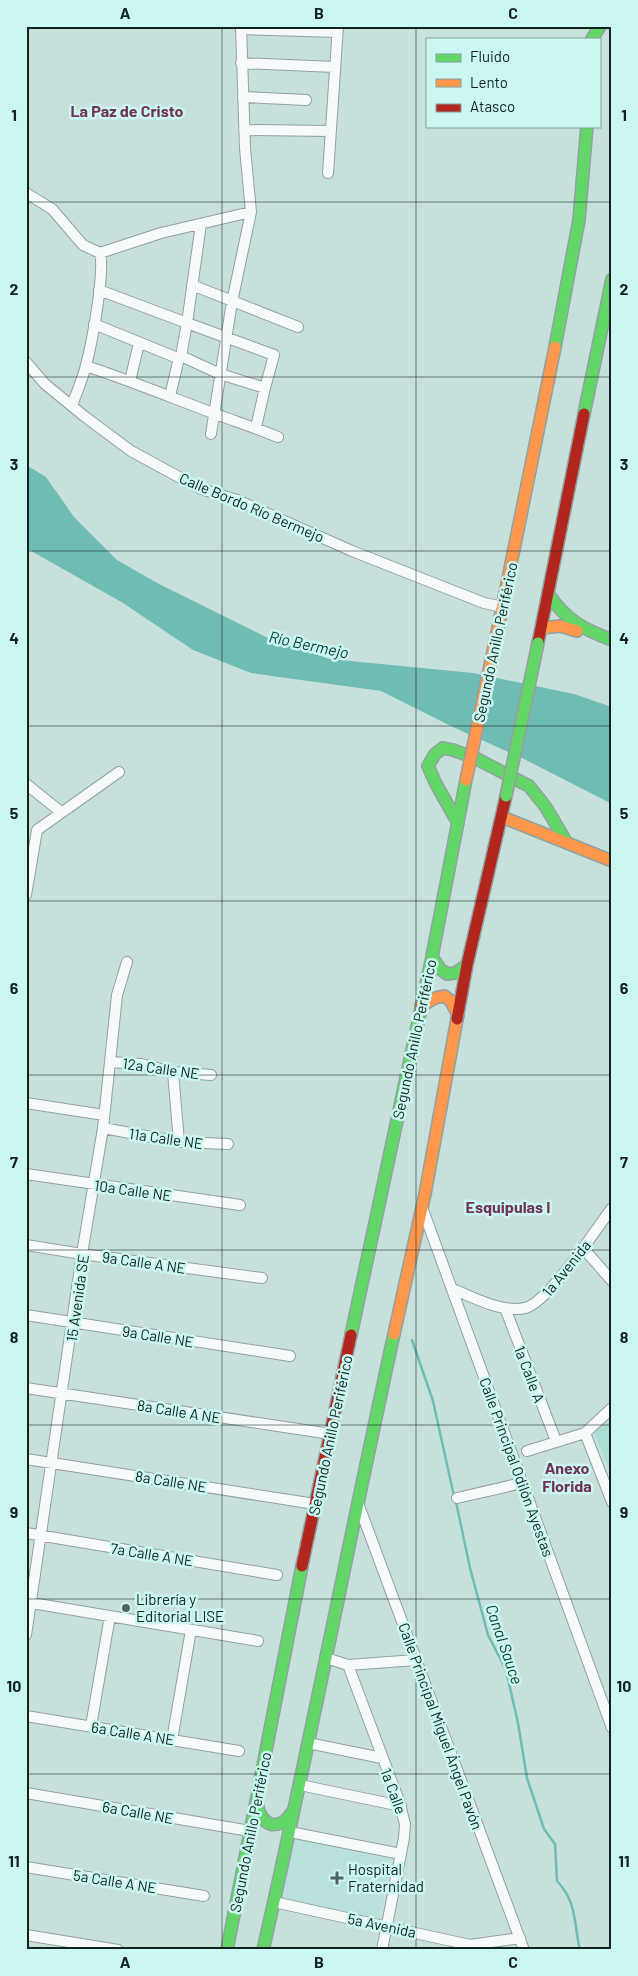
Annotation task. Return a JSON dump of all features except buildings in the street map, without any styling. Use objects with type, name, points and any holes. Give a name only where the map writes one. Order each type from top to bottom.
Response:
[{"type":"main road","points":[[593,38],[600,26]]},
{"type":"main road","name":"Segundo Anillo Periférico","points":[[227,1950],[315,1504],[432,958],[466,780],[569,278],[579,220],[587,128]]},
{"type":"main road","points":[[267,1949],[274,1902],[422,1206],[467,965],[502,817],[549,595],[612,279]]},
{"type":"main road","points":[[549,595],[564,616],[572,623],[612,640]]},
{"type":"main road","points":[[542,628],[559,625],[612,646]]},
{"type":"main road","points":[[458,823],[429,774],[428,766],[431,758],[446,748],[466,754],[519,778],[539,798],[567,843]]},
{"type":"main road","points":[[502,817],[612,861]]},
{"type":"main road","points":[[432,958],[439,971],[444,975],[451,976],[467,965]]},
{"type":"main road","points":[[421,1006],[440,995],[447,996],[458,1015]]},
{"type":"main road","points":[[257,1795],[258,1811],[262,1820],[273,1825],[281,1824],[287,1820],[296,1805]]},
{"type":"street","points":[[210,434],[232,302],[250,212],[244,130],[241,28],[338,29],[328,173]]},
{"type":"street","points":[[241,63],[335,67]]},
{"type":"street","points":[[243,97],[306,100]]},
{"type":"street","points":[[244,130],[331,131]]},
{"type":"street","points":[[26,193],[52,209],[83,245],[100,253],[161,233],[250,212]]},
{"type":"street","points":[[170,396],[187,322],[201,224]]},
{"type":"street","points":[[72,406],[86,366],[94,324],[102,260],[100,253]]},
{"type":"street","points":[[192,285],[298,327]]},
{"type":"street","points":[[99,290],[274,355],[256,427]]},
{"type":"street","points":[[94,324],[220,374],[265,388]]},
{"type":"street","points":[[130,381],[139,343]]},
{"type":"street","name":"Calle Bordo Río Bermejo","points":[[26,362],[45,384],[132,451],[201,489],[237,500],[352,551],[484,603],[503,607]]},
{"type":"street","points":[[86,366],[214,414],[256,427],[278,438]]},
{"type":"street","points":[[26,894],[32,829],[61,812],[119,772]]},
{"type":"street","points":[[26,784],[61,812]]},
{"type":"street","name":"15 Avenida SE","points":[[26,1635],[29,1602],[42,1536],[74,1322],[82,1254],[103,1128],[117,995],[127,962]]},
{"type":"street","name":"12a Calle NE","points":[[110,1062],[141,1064],[172,1072],[211,1075]]},
{"type":"street","points":[[172,1072],[179,1142]]},
{"type":"street","points":[[26,1103],[104,1115]]},
{"type":"street","name":"11a Calle NE","points":[[103,1128],[179,1142],[228,1144]]},
{"type":"street","name":"10a Calle NE","points":[[26,1174],[240,1205]]},
{"type":"street","name":"Calle Principal Odilón Ayestas","points":[[422,1206],[612,1728]]},
{"type":"street","name":"1a Avenida","points":[[452,1289],[504,1308],[524,1308],[540,1300],[612,1208]]},
{"type":"street","name":"9a Calle A NE","points":[[26,1245],[262,1278]]},
{"type":"street","points":[[582,1248],[612,1280]]},
{"type":"street","name":"1a Calle A","points":[[504,1308],[556,1441]]},
{"type":"street","name":"9a Calle NE","points":[[26,1315],[290,1356]]},
{"type":"street","name":"8a Calle A NE","points":[[26,1388],[331,1434]]},
{"type":"street","points":[[527,1451],[585,1433],[612,1408]]},
{"type":"street","points":[[585,1433],[612,1502]]},
{"type":"street","name":"8a Calle NE","points":[[26,1459],[315,1504]]},
{"type":"street","points":[[456,1498],[522,1483]]},
{"type":"street","name":"Calle Principal Miguel Ángel Pavón","points":[[358,1502],[524,1950]]},
{"type":"street","name":"7a Calle A NE","points":[[26,1534],[278,1574]]},
{"type":"street","points":[[29,1602],[258,1640]]},
{"type":"street","points":[[92,1726],[110,1616]]},
{"type":"street","points":[[172,1740],[191,1630]]},
{"type":"street","points":[[326,1658],[348,1665],[416,1660]]},
{"type":"street","name":"1a Calle","points":[[348,1665],[401,1806],[405,1824],[382,1950]]},
{"type":"street","name":"6a Calle A NE","points":[[26,1716],[239,1750]]},
{"type":"street","points":[[308,1743],[382,1758]]},
{"type":"street","points":[[300,1784],[401,1806]]},
{"type":"street","name":"6a Calle NE","points":[[26,1793],[250,1831]]},
{"type":"street","points":[[290,1832],[401,1854]]},
{"type":"street","name":"5a Calle A NE","points":[[26,1867],[204,1896]]},
{"type":"street","name":"5a Avenida","points":[[274,1902],[470,1945],[491,1944],[520,1938]]},
{"type":"street","points":[[26,1935],[118,1950]]},
{"type":"shaded area","points":[[26,465],[46,477],[74,517],[117,560],[159,584],[272,640],[330,659],[473,673],[574,694],[612,707],[612,804],[522,758],[455,728],[381,691],[251,673],[193,650],[123,603],[26,548]]},
{"type":"shaded area","points":[[612,1418],[612,1475],[594,1433]]},
{"type":"shaded area","name":"Hospital Fraternidad","points":[[295,1835],[392,1855],[379,1921],[280,1900]]},
{"type":"waterway","name":"Canal Sauce","points":[[412,1340],[433,1401],[454,1496]]},
{"type":"waterway","name":"Canal Sauce","points":[[456,1502],[470,1568],[488,1635],[506,1670],[518,1723],[527,1778],[544,1829],[555,1844],[557,1881],[568,1896],[571,1904],[581,1950]]},
{"type":"traffic: fast","points":[[593,38],[600,26]]},
{"type":"traffic: fast","points":[[555,347],[579,220],[587,128]]},
{"type":"traffic: fast","points":[[584,414],[612,279]]},
{"type":"traffic: fast","points":[[549,595],[569,618],[592,632],[612,640]]},
{"type":"traffic: fast","points":[[506,796],[538,643]]},
{"type":"traffic: fast","points":[[458,823],[428,766],[435,754],[443,748],[475,758],[529,786],[545,806],[567,843]]},
{"type":"traffic: fast","points":[[351,1335],[432,957],[466,780]]},
{"type":"traffic: fast","points":[[432,957],[440,969],[447,974],[455,973],[467,965]]},
{"type":"traffic: fast","points":[[263,1950],[394,1334]]},
{"type":"traffic: fast","points":[[227,1950],[302,1566]]},
{"type":"traffic: fast","points":[[257,1801],[261,1816],[268,1823],[272,1824],[284,1821],[294,1810]]},
{"type":"traffic: slow","points":[[498,628],[555,347]]},
{"type":"traffic: slow","points":[[542,628],[560,626],[577,631]]},
{"type":"traffic: slow","points":[[466,780],[498,628]]},
{"type":"traffic: slow","points":[[502,817],[612,861]]},
{"type":"traffic: slow","points":[[421,1006],[435,998],[444,996],[451,1001],[458,1015]]},
{"type":"traffic: slow","points":[[394,1334],[425,1194],[457,1019]]},
{"type":"traffic: jam","points":[[538,643],[584,414]]},
{"type":"traffic: jam","points":[[457,1019],[467,965],[506,796]]},
{"type":"traffic: jam","points":[[302,1566],[351,1335]]},
{"type":"place","name":"Librería y Editorial LISE","points":[[126,1608]]},
{"type":"place","name":"Hospital Fraternidad","points":[[337,1878]]},
{"type":"district","name":"La Paz de Cristo","points":[[127,110]]},
{"type":"district","name":"Esquipulas I","points":[[508,1206]]},
{"type":"district","name":"Anexo Florida","points":[[567,1476]]},
{"type":"water label","name":"Río Bermejo","points":[[309,644]]}]
